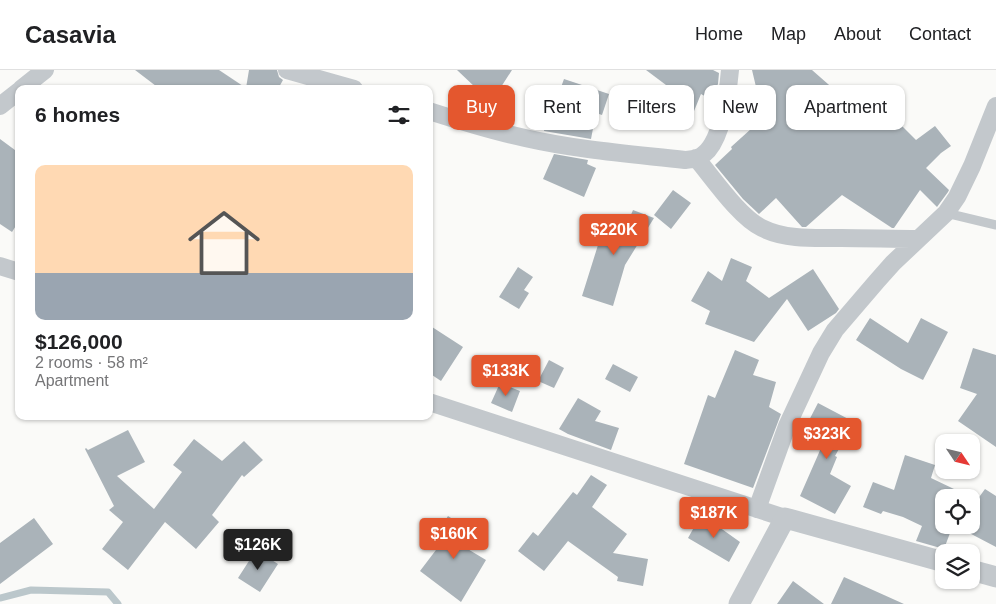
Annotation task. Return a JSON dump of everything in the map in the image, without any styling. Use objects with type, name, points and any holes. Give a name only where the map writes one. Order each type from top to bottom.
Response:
[{"type":"street","points":[[26,85],[44,70]]},
{"type":"street","points":[[287,70],[340,85]]},
{"type":"street","points":[[433,112],[525,138],[605,152],[686,160],[704,154],[711,146],[720,127],[728,95],[730,70]]},
{"type":"street","points":[[0,106],[15,94]]},
{"type":"street","points":[[757,509],[787,426],[803,390],[835,330],[894,263],[946,213],[957,197],[972,166],[996,106]]},
{"type":"street","points":[[696,158],[731,201],[747,218],[761,228],[802,238],[918,239]]},
{"type":"street","points":[[0,266],[15,271]]},
{"type":"street","points":[[433,403],[785,518],[935,560]]},
{"type":"street","points":[[739,604],[785,518]]},
{"type":"street","points":[[980,573],[996,577]]},
{"type":"lane","points":[[946,213],[996,225]]},
{"type":"building","points":[[135,70],[219,70],[242,85],[155,85]]},
{"type":"building","points":[[249,70],[277,70],[279,77],[283,80],[280,85],[246,85]]},
{"type":"building","points":[[457,70],[512,70],[502,85],[473,85]]},
{"type":"building","points":[[646,70],[713,70],[719,73],[717,85],[704,85],[704,96],[701,94],[694,111],[694,85],[666,85]]},
{"type":"building","points":[[752,70],[812,70],[829,85],[786,85],[786,130],[905,129],[916,140],[935,126],[951,146],[926,168],[949,190],[948,192],[937,207],[920,190],[894,228],[842,195],[806,227],[802,227],[776,198],[759,214],[743,199],[715,165],[750,130],[776,130],[776,85],[756,85]]},
{"type":"building","points":[[564,79],[582,85],[562,85]]},
{"type":"building","points":[[599,91],[609,94],[602,115],[599,114]]},
{"type":"building","points":[[544,130],[593,130],[591,139]]},
{"type":"building","points":[[0,139],[15,150],[15,227],[12,232],[0,224]]},
{"type":"building","points":[[554,154],[588,160],[587,164],[596,168],[584,197],[543,179]]},
{"type":"building","points":[[673,190],[691,203],[671,229],[654,215]]},
{"type":"building","points":[[633,210],[654,218],[625,265],[613,306],[582,296],[598,245],[594,243],[612,214],[627,224]]},
{"type":"building","points":[[731,258],[752,267],[746,281],[769,298],[813,269],[839,309],[836,313],[808,331],[787,299],[754,342],[705,324],[710,311],[691,301],[708,271],[722,281]]},
{"type":"building","points":[[518,267],[533,277],[524,290],[529,293],[519,309],[499,297]]},
{"type":"building","points":[[870,318],[908,343],[921,318],[948,332],[923,380],[901,369],[856,340]]},
{"type":"building","points":[[433,328],[463,347],[441,381],[433,376]]},
{"type":"building","points":[[973,348],[996,355],[996,447],[980,436],[980,434],[977,434],[958,421],[977,394],[960,388]]},
{"type":"building","points":[[735,350],[759,360],[753,375],[776,382],[769,407],[781,414],[753,488],[684,464],[708,395],[715,398]]},
{"type":"building","points":[[549,360],[564,368],[554,388],[538,381]]},
{"type":"building","points":[[613,364],[638,377],[630,392],[605,379]]},
{"type":"building","points":[[500,383],[520,391],[512,412],[491,403]]},
{"type":"building","points":[[578,398],[601,411],[595,421],[619,428],[611,450],[559,429]]},
{"type":"building","points":[[818,403],[854,422],[835,456],[837,457],[830,474],[851,486],[835,514],[800,496],[825,439],[805,428]]},
{"type":"building","points":[[128,430],[145,462],[117,476],[154,509],[182,472],[173,465],[194,439],[222,461],[244,441],[263,460],[244,477],[242,475],[212,515],[219,522],[196,549],[165,522],[128,570],[102,549],[123,522],[109,510],[114,506],[85,449],[88,450]]},
{"type":"building","points":[[905,455],[935,465],[931,478],[954,489],[935,489],[935,534],[950,534],[946,544],[935,544],[935,546],[916,541],[922,526],[903,517],[883,511],[881,514],[863,507],[873,482],[894,490]]},
{"type":"building","points":[[591,475],[607,485],[592,507],[627,534],[613,553],[648,559],[643,586],[617,581],[618,577],[568,541],[544,571],[518,551],[533,532],[538,536],[573,492],[577,495]]},
{"type":"building","points":[[985,489],[996,496],[996,547],[971,534],[980,534],[980,496]]},
{"type":"building","points":[[701,515],[740,542],[729,562],[688,538]]},
{"type":"building","points":[[448,516],[475,534],[466,548],[486,560],[461,602],[420,571],[439,546],[432,541]]},
{"type":"building","points":[[34,518],[53,544],[0,584],[0,543]]},
{"type":"building","points":[[256,550],[278,564],[260,592],[238,578]]},
{"type":"building","points":[[844,577],[904,604],[831,604]]},
{"type":"building","points":[[793,581],[824,604],[777,604]]},
{"type":"waterway","points":[[0,598],[31,590],[108,592],[118,604]]}]
